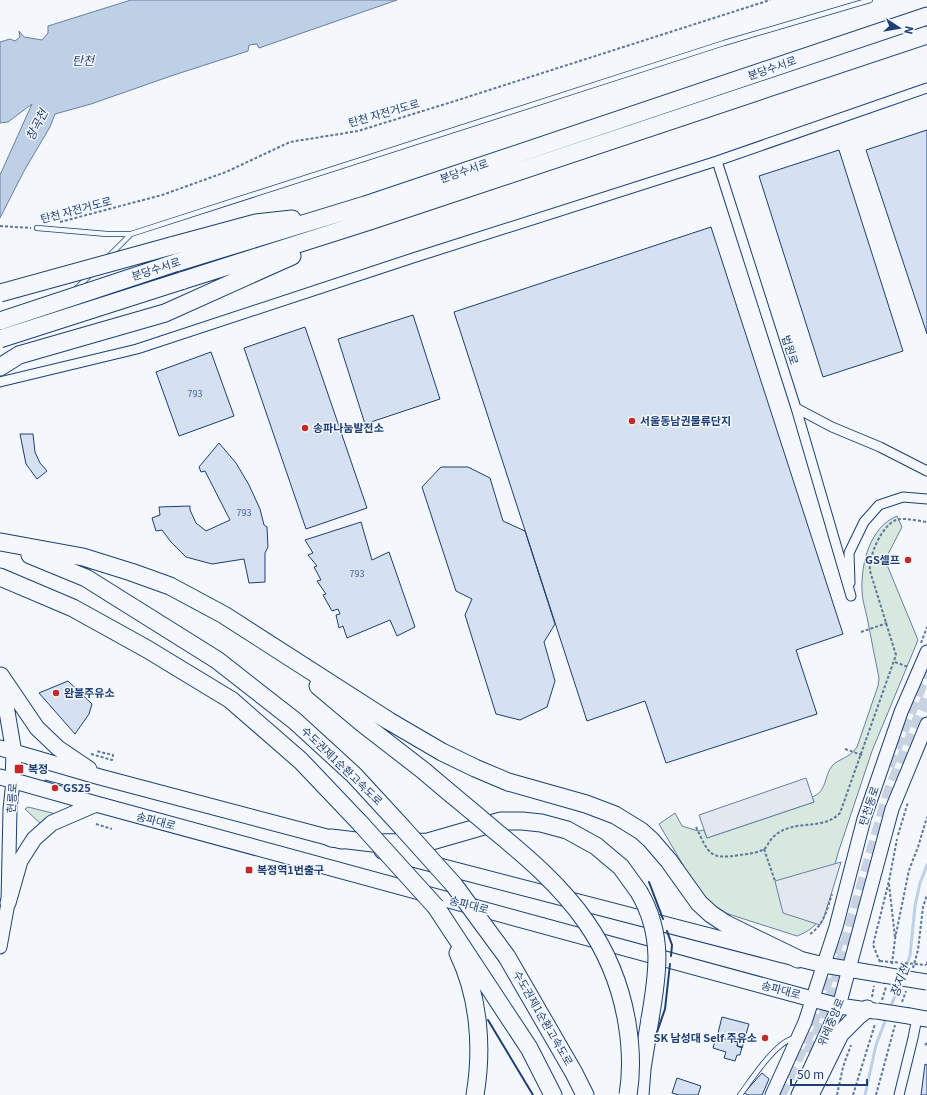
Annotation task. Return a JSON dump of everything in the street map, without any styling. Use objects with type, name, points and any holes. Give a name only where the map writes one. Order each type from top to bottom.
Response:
[{"type":"highway","name":"분당수서로","points":[[0,339],[181,282],[367,213],[927,16]]},
{"type":"highway","name":"분당수서로","points":[[0,321],[175,263],[367,213],[927,35]]},
{"type":"highway","points":[[0,293],[256,223],[367,213]]},
{"type":"highway","points":[[0,367],[19,355],[165,312],[367,213]]},
{"type":"highway","points":[[0,542],[83,557],[150,579],[198,601],[264,641],[389,721],[442,752],[508,782],[609,812],[628,822],[656,844],[700,903],[711,914],[726,924],[798,959]]},
{"type":"highway","name":"수도권제1순환고속도로","points":[[0,542],[86,578],[217,660],[295,721],[354,775],[454,885],[507,957],[574,1072],[585,1095]]},
{"type":"highway","points":[[0,577],[73,608],[147,649],[232,700],[301,761],[360,823],[436,908],[529,1048],[553,1095]]},
{"type":"highway","points":[[264,641],[535,865],[559,890],[588,925],[612,969],[622,1001],[630,1049],[631,1070],[628,1095]]},
{"type":"highway","points":[[331,838],[373,843],[428,842],[501,820],[541,823],[567,830],[596,846],[620,867],[640,892],[652,923],[657,950],[657,973],[642,1068],[640,1095]]},
{"type":"highway","points":[[436,908],[460,956],[474,1002],[479,1060],[475,1095]]},
{"type":"highway","points":[[810,1095],[840,1034],[858,1016],[874,1012]]},
{"type":"main road","name":"탄천동로","points":[[824,965],[836,927],[864,819],[901,712],[927,652]]},
{"type":"main road","points":[[0,674],[37,728],[58,748],[100,777]]},
{"type":"main road","name":"헌릉로","points":[[0,674],[14,753],[6,779],[10,809],[8,903],[0,947]]},
{"type":"main road","points":[[850,969],[892,809],[927,724]]},
{"type":"main road","points":[[0,748],[100,777],[798,959],[824,965],[884,973],[927,982]]},
{"type":"main road","name":"송파대로","points":[[6,779],[812,999],[839,1006],[910,1016]]},
{"type":"main road","points":[[8,903],[20,861],[34,839],[52,824],[96,804]]},
{"type":"main road","points":[[772,1095],[805,1022],[824,965]]},
{"type":"main road","name":"위례중앙로","points":[[798,1095],[839,1006],[850,969]]},
{"type":"street","points":[[0,382],[137,349],[413,258],[717,161],[927,88]]},
{"type":"street","name":"법원로","points":[[717,161],[796,408],[851,596],[849,553],[864,522],[879,505],[903,497],[927,499]]},
{"type":"street","points":[[796,408],[832,427],[880,447],[927,471]]},
{"type":"street","points":[[899,1095],[914,1038],[910,1016]]},
{"type":"lane","points":[[37,228],[107,234],[131,234],[724,43],[870,0]]},
{"type":"lane","points":[[58,306],[131,234]]},
{"type":"lane","points":[[0,345],[40,320]]},
{"type":"lane","points":[[740,1095],[765,1062],[784,1042],[791,1039],[796,1044]]},
{"type":"path","name":"탄천 자전거도로","points":[[56,223],[162,195],[226,172],[290,142],[358,131],[770,0]]},
{"type":"path","name":"탄천 자전거도로","points":[[0,226],[37,228]]},
{"type":"path","points":[[696,827],[707,850],[716,856],[724,858],[750,854],[764,849],[772,838],[779,832],[789,828],[825,823],[835,818],[840,813],[895,662],[896,653],[869,567],[877,542],[882,533],[895,520],[901,519],[927,522]]},
{"type":"path","points":[[861,632],[887,623]]},
{"type":"path","points":[[895,662],[910,668]]},
{"type":"path","points":[[845,749],[862,755]]},
{"type":"path","points":[[96,751],[113,755]]},
{"type":"path","points":[[874,1012],[884,973],[873,945],[889,881],[897,837],[909,801]]},
{"type":"path","points":[[853,1095],[884,973],[895,940],[909,870],[927,817]]},
{"type":"path","points":[[96,824],[112,829]]},
{"type":"path","points":[[764,849],[775,881]]},
{"type":"path","points":[[889,881],[895,940]]},
{"type":"path","points":[[912,972],[918,950],[923,906],[927,895]]},
{"type":"path","points":[[884,973],[927,964]]},
{"type":"path","points":[[876,1095],[910,1016],[907,986]]},
{"type":"path","points":[[837,1095],[843,1067],[853,1038]]},
{"type":"shaded area","points":[[897,516],[902,527],[885,560],[918,640],[872,751],[838,853],[822,914],[818,922],[812,928],[797,936],[719,911],[696,887],[659,824],[675,813],[682,826],[698,831],[704,830],[707,838],[814,802],[812,797],[817,795],[823,788],[829,770],[832,766],[854,751],[857,747],[878,686],[879,678],[862,597],[863,569],[869,547],[874,537],[880,528]]},
{"type":"shaded area","points":[[806,778],[814,802],[707,838],[699,815]]},
{"type":"shaded area","points":[[28,807],[60,815],[44,827],[25,809]]},
{"type":"shaded area","points":[[841,862],[823,920],[820,925],[783,913],[775,881]]},
{"type":"water","name":"탄천","points":[[131,0],[397,0],[259,48],[257,44],[249,45],[248,51],[91,104],[55,114],[50,127],[24,171],[0,218],[0,175],[32,104],[8,122],[0,123],[0,42],[10,39],[15,41],[20,37],[19,31],[24,37],[42,40],[48,33],[48,26]]},
{"type":"building","points":[[927,130],[927,334],[866,150]]},
{"type":"building","points":[[839,150],[903,351],[823,377],[759,176]]},
{"type":"building","name":"서울동남권물류단지","points":[[711,227],[843,634],[796,650],[817,714],[666,763],[645,701],[587,721],[454,312]]},
{"type":"building","points":[[413,315],[440,399],[365,424],[338,339]]},
{"type":"building","name":"송파나눔발전소","points":[[305,327],[367,508],[306,529],[244,348]]},
{"type":"building","points":[[211,352],[234,416],[179,436],[156,372]]},
{"type":"building","points":[[20,434],[33,434],[35,452],[40,463],[47,471],[37,479],[26,464]]},
{"type":"building","points":[[219,443],[236,463],[249,485],[260,509],[264,525],[267,527],[268,547],[265,553],[265,582],[249,583],[244,559],[212,564],[186,557],[171,542],[162,530],[156,531],[152,518],[160,515],[159,507],[190,506],[190,510],[196,523],[206,531],[230,520],[205,471],[201,472],[199,467]]},
{"type":"building","points":[[441,467],[468,467],[490,478],[503,521],[525,531],[555,624],[544,642],[555,681],[547,707],[520,720],[496,714],[465,615],[472,599],[456,591],[422,487]]},
{"type":"building","points":[[361,522],[372,560],[389,552],[415,627],[397,636],[390,620],[347,638],[343,626],[339,628],[336,615],[340,614],[338,609],[332,611],[323,595],[326,594],[317,581],[321,580],[314,567],[317,566],[308,555],[313,553],[305,540]]},
{"type":"building","points":[[68,681],[92,704],[89,714],[75,734],[39,693]]},
{"type":"building","name":"GS25","points":[[45,780],[68,786],[65,797],[41,791]]},
{"type":"building","points":[[722,1017],[749,1024],[742,1048],[737,1046],[738,1042],[717,1037]]},
{"type":"building","points":[[716,1037],[738,1042],[737,1046],[742,1047],[740,1055],[737,1055],[735,1061],[724,1058],[726,1052],[713,1048]]},
{"type":"building","points":[[925,1064],[927,1065],[927,1095],[921,1095]]},
{"type":"building","points":[[762,1073],[769,1079],[762,1095],[748,1095],[744,1093]]},
{"type":"building","points":[[677,1078],[701,1086],[698,1095],[679,1095],[672,1093]]},
{"type":"waterway","name":"장지천","points":[[903,973],[910,956],[915,906],[920,883],[927,865]]},
{"type":"waterway","name":"장지천","points":[[890,1009],[900,982]]},
{"type":"waterway","name":"장지천","points":[[865,1095],[876,1045],[887,1016]]},
{"type":"tunnel","points":[[888,766],[927,669]]},
{"type":"tunnel","points":[[809,1053],[819,1032],[836,984],[889,794],[927,699]]},
{"type":"tunnel","points":[[780,1095],[810,1029],[827,979],[838,940]]},
{"type":"wall","points":[[649,882],[663,919]]},
{"type":"wall","points":[[667,931],[672,945],[671,956]]},
{"type":"wall","points":[[655,1038],[665,1009],[670,964]]},
{"type":"wall","points":[[488,1020],[533,1095]]},
{"type":"place","name":"서울동남권물류단지","points":[[632,421]]},
{"type":"place","name":"송파나눔발전소","points":[[305,428]]},
{"type":"place","name":"GS셀프","points":[[908,560]]},
{"type":"place","name":"완불주유소","points":[[56,693]]},
{"type":"place","name":"복정","points":[[19,769]]},
{"type":"place","name":"GS25","points":[[55,788]]},
{"type":"place","name":"복정역1번출구","points":[[249,870]]},
{"type":"place","name":"SK 남성대 Self 주유소","points":[[765,1038]]},
{"type":"water label","name":"창곡천","points":[[37,125]]}]
